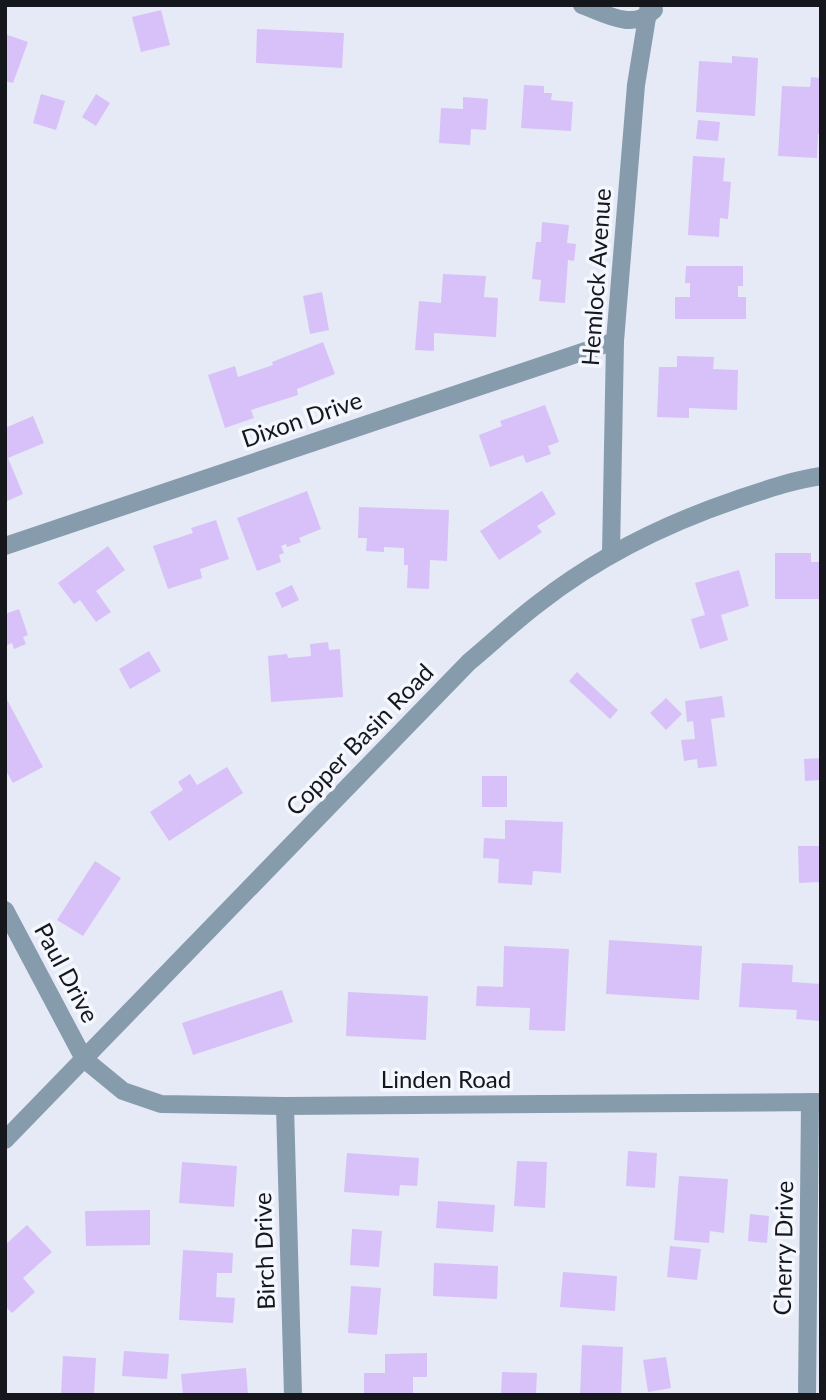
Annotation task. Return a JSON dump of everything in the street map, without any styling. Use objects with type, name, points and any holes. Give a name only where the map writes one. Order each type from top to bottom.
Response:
[{"type":"street","points":[[582,5],[624,21],[652,9]]},
{"type":"street","name":"Hemlock Avenue","points":[[611,554],[615,341],[636,85],[652,9]]},
{"type":"street","name":"Dixon Drive","points":[[5,546],[615,341]]},
{"type":"street","name":"Copper Basin Road","points":[[5,1140],[469,662],[539,602],[611,554],[669,525],[768,489],[821,476]]},
{"type":"street","name":"Paul Drive","points":[[5,910],[84,1059]]},
{"type":"street","name":"Linden Road","points":[[84,1059],[123,1091],[161,1104],[285,1106],[815,1102]]},
{"type":"street","name":"Cherry Drive","points":[[807,1395],[815,1102]]},
{"type":"street","name":"Birch Drive","points":[[285,1106],[293,1395]]},
{"type":"building","points":[[161,10],[170,45],[141,52],[132,17]]},
{"type":"building","points":[[257,29],[344,33],[342,68],[256,63]]},
{"type":"building","points":[[5,34],[28,42],[13,83],[5,81]]},
{"type":"building","points":[[732,56],[758,58],[755,116],[696,112],[699,61],[732,63]]},
{"type":"building","points":[[811,77],[821,78],[821,134],[818,134],[817,158],[778,156],[782,86],[810,87]]},
{"type":"building","points":[[524,85],[544,86],[544,93],[552,93],[551,100],[573,102],[571,131],[521,128]]},
{"type":"building","points":[[41,94],[65,101],[56,130],[33,123]]},
{"type":"building","points":[[96,94],[110,103],[96,126],[82,117]]},
{"type":"building","points":[[463,97],[488,99],[486,130],[471,129],[470,145],[439,143],[441,108],[463,109]]},
{"type":"building","points":[[698,120],[720,122],[718,141],[696,139]]},
{"type":"building","points":[[693,156],[725,158],[723,181],[731,182],[728,219],[720,218],[719,237],[688,235]]},
{"type":"building","points":[[542,222],[569,225],[567,243],[576,244],[574,261],[568,260],[565,303],[539,301],[541,280],[532,279],[536,242],[541,242]]},
{"type":"building","points":[[686,266],[743,266],[743,286],[738,286],[738,297],[746,297],[746,319],[675,319],[675,297],[690,297],[690,283],[685,283]]},
{"type":"building","points":[[443,274],[486,276],[484,297],[498,298],[496,337],[434,333],[434,351],[415,350],[419,301],[441,303]]},
{"type":"building","points":[[322,292],[329,330],[310,334],[303,296]]},
{"type":"building","points":[[323,342],[335,374],[297,389],[298,395],[251,410],[254,418],[225,428],[208,375],[235,366],[238,377],[273,365],[272,362]]},
{"type":"building","points":[[677,356],[714,357],[713,369],[738,370],[737,410],[689,408],[689,418],[657,417],[659,367],[677,367]]},
{"type":"building","points":[[545,405],[559,442],[548,446],[551,454],[526,463],[523,455],[490,467],[479,435],[502,426],[500,421]]},
{"type":"building","points":[[33,416],[44,443],[8,458],[23,494],[5,502],[5,428]]},
{"type":"building","points":[[307,491],[321,529],[299,538],[301,542],[287,547],[286,544],[281,546],[284,553],[279,555],[281,562],[257,571],[237,518]]},
{"type":"building","points":[[542,491],[556,514],[537,526],[542,532],[499,560],[480,531]]},
{"type":"building","points":[[359,507],[449,510],[447,561],[430,560],[429,589],[407,588],[408,565],[404,565],[404,548],[384,547],[384,552],[366,551],[367,538],[358,538]]},
{"type":"building","points":[[216,520],[229,559],[200,569],[202,578],[168,589],[153,546],[193,533],[191,528]]},
{"type":"building","points":[[108,546],[125,570],[96,591],[111,612],[96,622],[80,600],[74,604],[58,583]]},
{"type":"building","points":[[775,553],[811,553],[811,562],[821,562],[821,599],[775,599]]},
{"type":"building","points":[[739,570],[749,606],[721,615],[728,640],[700,649],[691,619],[705,615],[695,583]]},
{"type":"building","points":[[292,585],[299,600],[282,608],[275,593]]},
{"type":"building","points":[[19,609],[28,635],[23,637],[26,644],[14,649],[12,643],[5,646],[5,614]]},
{"type":"building","points":[[328,642],[329,650],[340,649],[343,697],[271,702],[268,656],[311,656],[310,644]]},
{"type":"building","points":[[149,651],[161,671],[130,689],[119,669]]},
{"type":"building","points":[[577,672],[618,710],[610,719],[569,681]]},
{"type":"building","points":[[5,696],[43,767],[13,783],[5,769]]},
{"type":"building","points":[[722,696],[725,717],[711,719],[717,766],[698,768],[697,759],[684,761],[681,740],[695,739],[693,721],[687,722],[685,701]]},
{"type":"building","points":[[666,698],[682,714],[666,730],[650,713]]},
{"type":"building","points":[[821,758],[821,780],[805,781],[804,759]]},
{"type":"building","points":[[227,767],[243,793],[169,841],[150,812],[183,790],[178,782],[190,774],[197,785]]},
{"type":"building","points":[[482,776],[507,776],[507,807],[482,807]]},
{"type":"building","points":[[505,820],[563,822],[561,873],[533,871],[532,885],[498,883],[499,859],[483,858],[484,838],[505,839]]},
{"type":"building","points":[[798,846],[821,846],[821,882],[799,883]]},
{"type":"building","points":[[95,861],[121,878],[83,936],[57,920]]},
{"type":"building","points":[[609,940],[702,946],[699,1000],[606,994]]},
{"type":"building","points":[[504,946],[569,949],[565,1031],[529,1030],[530,1008],[476,1006],[477,986],[503,987]]},
{"type":"building","points":[[742,963],[793,965],[792,982],[821,984],[821,1021],[796,1019],[797,1010],[739,1007]]},
{"type":"building","points":[[282,990],[293,1022],[193,1055],[182,1023]]},
{"type":"building","points":[[348,992],[428,996],[426,1040],[346,1036]]},
{"type":"building","points":[[628,1151],[657,1153],[655,1188],[626,1186]]},
{"type":"building","points":[[347,1153],[419,1158],[417,1186],[400,1185],[399,1196],[344,1192]]},
{"type":"building","points":[[517,1161],[547,1162],[545,1208],[514,1206]]},
{"type":"building","points":[[182,1162],[237,1166],[234,1207],[179,1203]]},
{"type":"building","points":[[679,1176],[728,1179],[724,1233],[710,1231],[709,1243],[674,1240]]},
{"type":"building","points":[[438,1201],[495,1205],[493,1232],[436,1228]]},
{"type":"building","points":[[150,1210],[150,1245],[86,1246],[85,1211]]},
{"type":"building","points":[[750,1214],[769,1216],[767,1243],[748,1241]]},
{"type":"building","points":[[27,1225],[52,1252],[23,1278],[35,1292],[12,1313],[5,1306],[5,1245]]},
{"type":"building","points":[[352,1229],[382,1231],[379,1267],[350,1265]]},
{"type":"building","points":[[670,1246],[701,1249],[697,1280],[667,1277]]},
{"type":"building","points":[[183,1250],[233,1253],[232,1273],[217,1273],[216,1297],[235,1298],[233,1323],[179,1320]]},
{"type":"building","points":[[434,1263],[498,1266],[497,1299],[433,1296]]},
{"type":"building","points":[[563,1272],[617,1276],[615,1311],[560,1307]]},
{"type":"building","points":[[351,1286],[381,1288],[377,1335],[348,1333]]},
{"type":"building","points":[[582,1345],[623,1347],[621,1395],[580,1395]]},
{"type":"building","points":[[124,1351],[169,1354],[167,1379],[122,1376]]},
{"type":"building","points":[[427,1353],[427,1377],[413,1377],[413,1395],[364,1395],[364,1373],[385,1373],[385,1354]]},
{"type":"building","points":[[63,1356],[96,1358],[94,1395],[61,1395]]},
{"type":"building","points":[[666,1357],[671,1388],[648,1392],[643,1360]]},
{"type":"building","points":[[246,1368],[248,1395],[183,1395],[181,1374]]},
{"type":"building","points":[[502,1372],[537,1373],[536,1395],[501,1395]]}]
